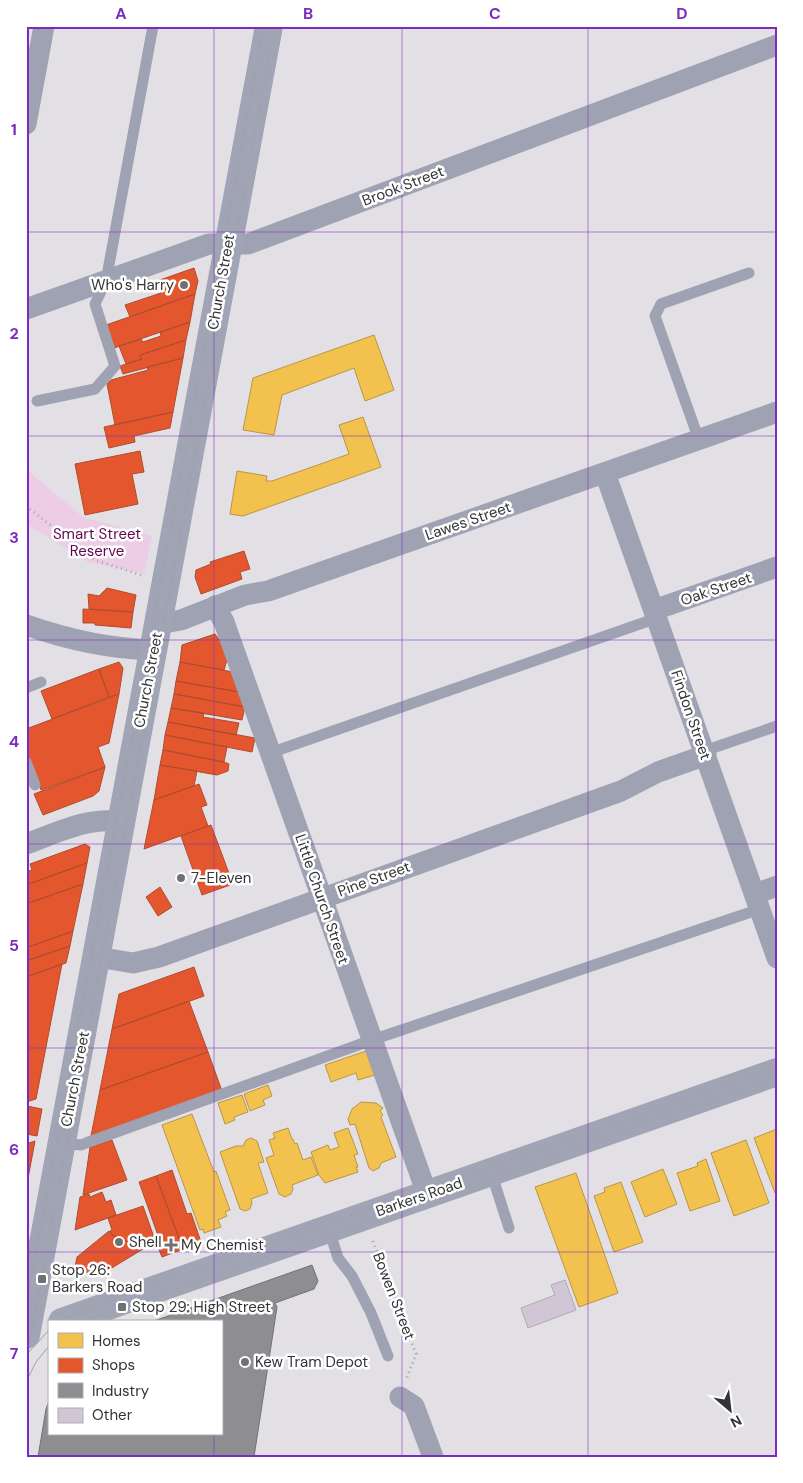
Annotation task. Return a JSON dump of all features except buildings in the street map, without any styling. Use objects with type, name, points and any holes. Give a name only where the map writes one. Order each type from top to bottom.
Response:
[{"type":"main road","name":"Church Street","points":[[26,1335],[269,26]]},
{"type":"main road","name":"Barkers Road","points":[[68,1320],[777,1072]]},
{"type":"main road","points":[[26,1335],[48,1326]]},
{"type":"street","points":[[26,124],[44,26]]},
{"type":"street","name":"Brook Street","points":[[26,309],[209,244],[248,244],[777,44]]},
{"type":"street","name":"Lawes Street","points":[[26,625],[56,635],[87,642],[156,637],[181,620],[245,595],[268,591],[777,412]]},
{"type":"street","name":"Findon Street","points":[[605,473],[777,958]]},
{"type":"street","name":"Oak Street","points":[[656,614],[777,567]]},
{"type":"street","name":"Little Church Street","points":[[215,606],[224,622],[427,1194]]},
{"type":"street","name":"Pine Street","points":[[97,957],[125,962],[143,961],[621,791],[658,772],[707,758]]},
{"type":"street","points":[[26,844],[81,824],[122,822]]},
{"type":"street","points":[[758,902],[777,886]]},
{"type":"street","points":[[400,1396],[414,1406],[433,1457]]},
{"type":"lane","points":[[38,401],[95,389],[115,366],[95,304],[106,281],[153,26]]},
{"type":"lane","points":[[699,440],[655,316],[661,304],[749,273]]},
{"type":"lane","points":[[270,753],[656,614]]},
{"type":"lane","points":[[26,688],[41,682]]},
{"type":"lane","points":[[707,758],[777,726]]},
{"type":"lane","points":[[26,762],[34,785]]},
{"type":"lane","points":[[63,1143],[81,1145],[758,902]]},
{"type":"lane","points":[[491,1172],[509,1228]]},
{"type":"lane","points":[[329,1228],[338,1258],[352,1276],[371,1313],[388,1356]]},
{"type":"path","points":[[26,506],[95,560],[142,576],[167,578]]},
{"type":"path","name":"Bowen Street","points":[[374,1241],[416,1354],[400,1396]]},
{"type":"green space","name":"Smart Street Reserve","points":[[26,469],[83,517],[152,536],[144,574],[88,562],[26,524]]},
{"type":"tram line","points":[[26,1307],[264,26]]},
{"type":"tram line","points":[[26,1363],[275,26]]},
{"type":"tram line","points":[[64,1320],[93,1306],[777,1067]]},
{"type":"tram line","points":[[88,1320],[777,1077]]},
{"type":"tram line","points":[[29,1352],[48,1331]]},
{"type":"tram line","points":[[26,1382],[36,1362],[48,1347]]},
{"type":"place","name":"Who's Harry","points":[[184,285]]},
{"type":"place","name":"7-Eleven","points":[[181,878]]},
{"type":"place","name":"Shell","points":[[119,1242]]},
{"type":"place","name":"My Chemist","points":[[171,1245]]},
{"type":"place","name":"Stop 26: Barkers Road","points":[[42,1279]]},
{"type":"place","name":"Stop 29: High Street","points":[[122,1307]]},
{"type":"place","name":"Kew Tram Depot","points":[[245,1362]]}]
